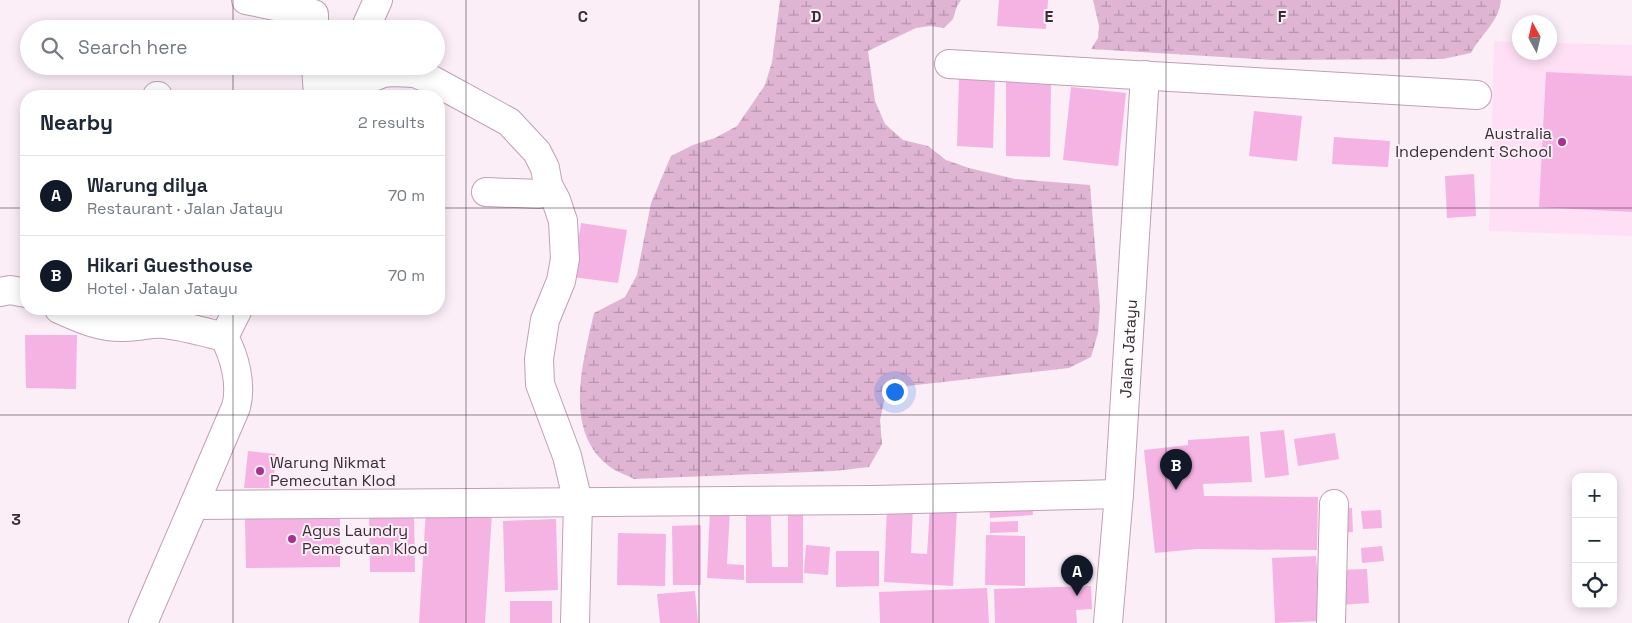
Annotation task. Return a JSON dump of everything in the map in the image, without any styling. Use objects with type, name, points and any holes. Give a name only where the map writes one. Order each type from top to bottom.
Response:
[{"type":"street","points":[[246,0],[314,14],[314,20]]},
{"type":"street","points":[[369,20],[378,0]]},
{"type":"street","points":[[949,64],[1478,95]]},
{"type":"street","points":[[317,75],[318,90]]},
{"type":"street","points":[[341,81],[378,75]]},
{"type":"street","points":[[420,75],[509,122],[537,152],[545,168],[548,185],[556,200],[563,221],[565,259],[561,281],[545,320],[539,359],[540,384],[567,456],[578,502],[575,623]]},
{"type":"street","name":"Jalan Jatayu","points":[[1108,623],[1119,494],[1145,75]]},
{"type":"street","points":[[486,192],[539,194],[545,191],[548,185]]},
{"type":"street","points":[[0,292],[10,290],[20,292]]},
{"type":"street","points":[[73,315],[95,324],[127,327],[164,324],[186,328],[227,320],[230,349],[239,396],[236,407],[143,623]]},
{"type":"street","points":[[194,505],[874,500],[1119,494]]},
{"type":"street","points":[[1331,623],[1334,504]]},
{"type":"shaded area","name":"Australia Independent School","points":[[1494,41],[1512,42],[1512,60],[1557,60],[1557,43],[1632,45],[1632,236],[1489,231]]},
{"type":"green space","points":[[780,0],[961,0],[953,19],[944,28],[930,26],[916,28],[868,51],[875,101],[885,124],[903,140],[928,146],[946,160],[969,168],[1015,179],[1090,185],[1100,307],[1098,333],[1091,357],[1069,368],[907,386],[885,397],[880,420],[882,444],[869,467],[834,471],[634,479],[610,467],[595,452],[586,435],[581,415],[582,374],[594,313],[625,297],[637,275],[651,203],[671,156],[693,145],[715,138],[737,126],[765,85],[772,62]]},
{"type":"green space","points":[[1093,0],[1501,0],[1497,15],[1471,53],[1443,59],[1272,60],[1091,49],[1098,38],[1099,26]]},
{"type":"building","points":[[999,0],[1048,0],[1046,29],[997,26]]},
{"type":"building","points":[[1546,72],[1632,76],[1632,212],[1539,207]]},
{"type":"building","points":[[959,79],[995,80],[993,148],[957,146]]},
{"type":"building","points":[[1006,81],[1051,81],[1050,157],[1006,156]]},
{"type":"building","points":[[1071,87],[1126,93],[1118,166],[1063,160]]},
{"type":"building","points":[[1254,111],[1302,116],[1297,161],[1249,156]]},
{"type":"building","points":[[1334,137],[1390,141],[1388,167],[1332,164]]},
{"type":"building","points":[[1474,174],[1476,216],[1447,218],[1445,176]]},
{"type":"building","points":[[581,223],[627,230],[618,283],[573,277]]},
{"type":"building","points":[[25,335],[77,335],[76,389],[26,388]]},
{"type":"building","points":[[1284,430],[1289,475],[1265,478],[1260,432]]},
{"type":"building","points":[[1335,433],[1339,459],[1298,466],[1294,439]]},
{"type":"building","points":[[1249,436],[1252,482],[1203,484],[1204,496],[1318,497],[1317,550],[1197,549],[1155,553],[1144,450],[1188,445],[1188,440]]},
{"type":"building","name":"Warung Nikmat Pemecutan Klod","points":[[248,451],[276,454],[273,488],[244,488]]},
{"type":"building","points":[[1032,497],[1033,515],[990,518],[989,501]]},
{"type":"building","points":[[887,506],[913,507],[911,553],[927,554],[930,507],[957,508],[953,586],[884,582]]},
{"type":"building","points":[[1335,508],[1352,508],[1353,532],[1336,533]]},
{"type":"building","points":[[426,509],[492,513],[485,623],[419,623]]},
{"type":"building","points":[[710,509],[730,510],[727,564],[744,565],[744,580],[707,578]]},
{"type":"building","points":[[788,509],[803,510],[803,583],[746,583],[746,515],[771,516],[772,567],[788,567]]},
{"type":"building","points":[[1381,510],[1382,528],[1363,529],[1361,511]]},
{"type":"building","points":[[414,512],[415,572],[370,572],[369,513]]},
{"type":"building","points":[[340,517],[340,567],[246,568],[245,518]]},
{"type":"building","points":[[556,519],[558,590],[505,592],[503,521]]},
{"type":"building","points":[[1018,521],[1018,532],[990,533],[990,522]]},
{"type":"building","points":[[701,525],[701,585],[673,585],[672,526]]},
{"type":"building","points":[[618,533],[666,534],[665,586],[617,585]]},
{"type":"building","points":[[986,535],[1025,536],[1025,586],[985,585]]},
{"type":"building","points":[[806,545],[830,547],[828,575],[804,573]]},
{"type":"building","points":[[1382,546],[1384,561],[1362,563],[1361,548]]},
{"type":"building","points":[[836,551],[879,551],[879,586],[836,587]]},
{"type":"building","points":[[1316,556],[1321,621],[1275,623],[1272,558]]},
{"type":"building","points":[[1367,569],[1369,603],[1340,605],[1338,570]]},
{"type":"building","points":[[1091,586],[1092,609],[1076,610],[1077,623],[995,623],[994,589]]},
{"type":"building","points":[[987,588],[989,623],[880,623],[879,592]]},
{"type":"building","points":[[695,591],[698,623],[660,623],[657,594]]},
{"type":"building","points":[[510,601],[552,601],[552,623],[510,623]]},
{"type":"place","name":"Australia Independent School","points":[[1562,142]]},
{"type":"place","name":"Warung Nikmat Pemecutan Klod","points":[[260,471]]},
{"type":"place","name":"Hikari Guesthouse","points":[[1176,490]]},
{"type":"place","name":"Agus Laundry Pemecutan Klod","points":[[292,539]]},
{"type":"place","name":"Warung dilya","points":[[1077,596]]}]
